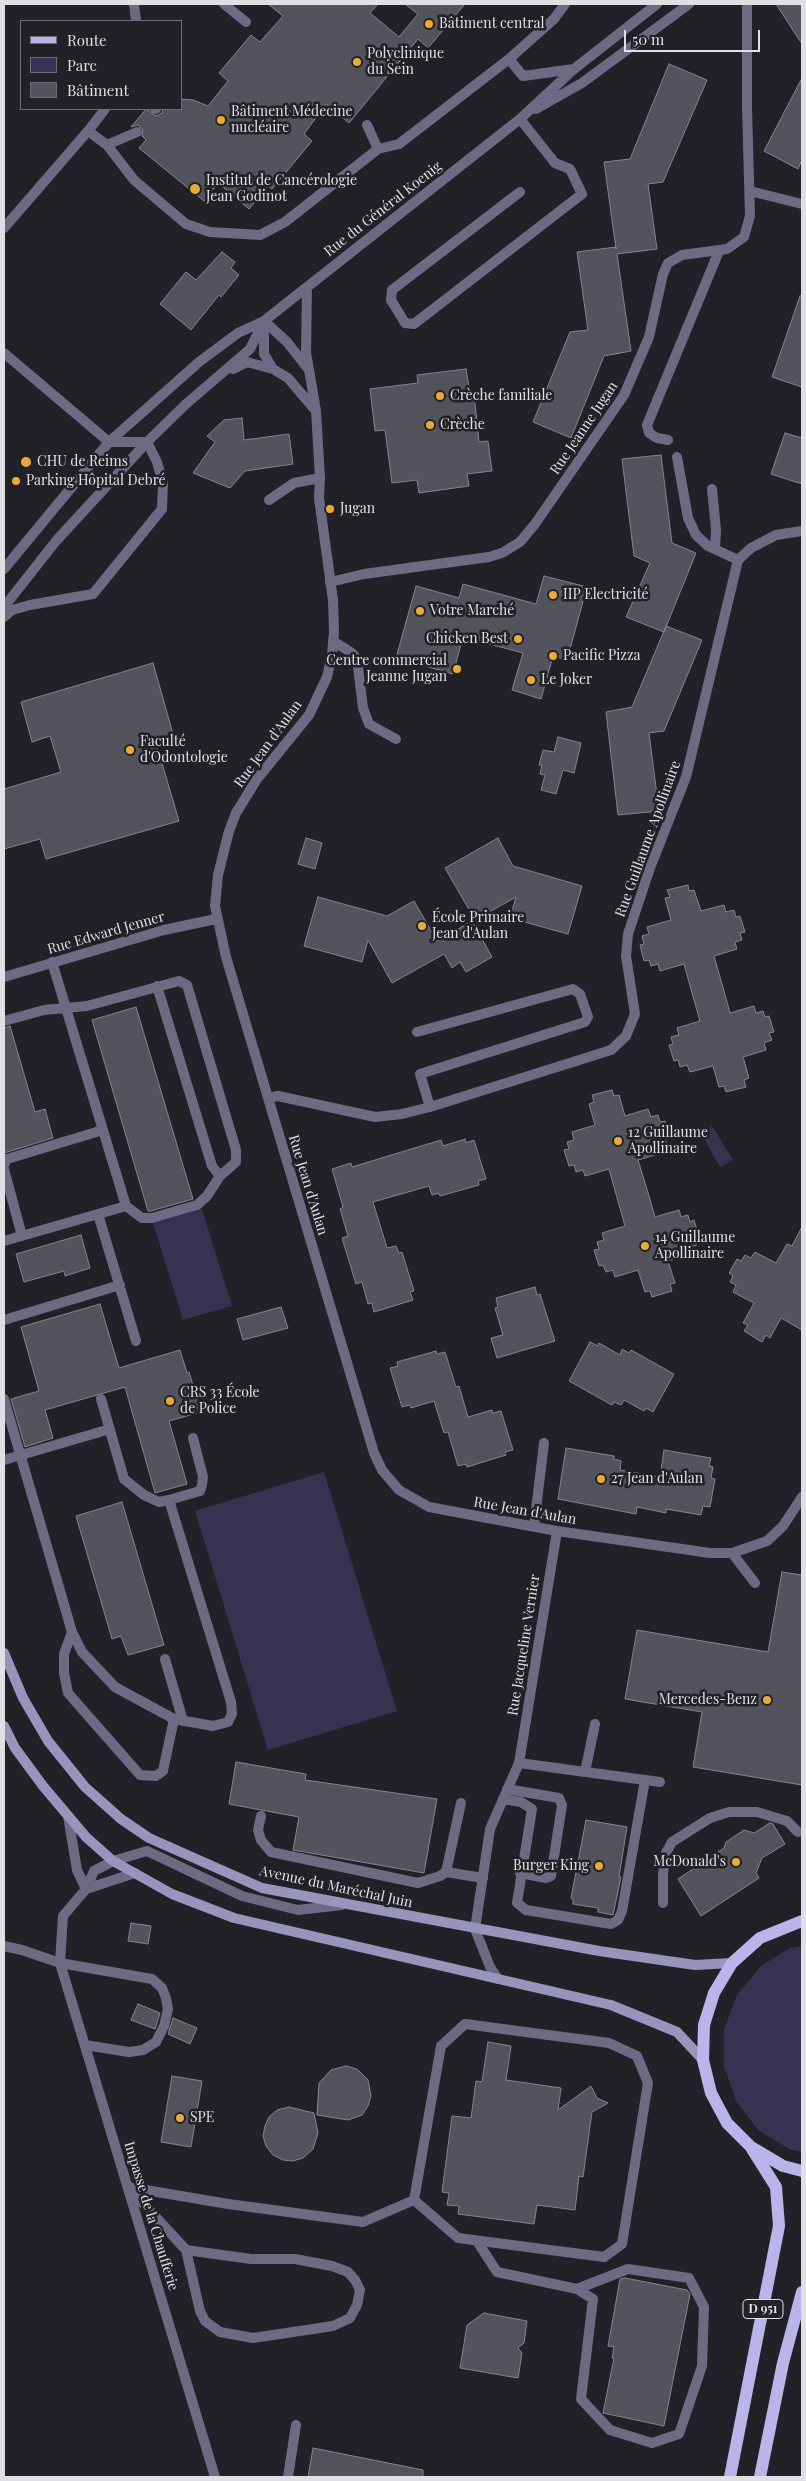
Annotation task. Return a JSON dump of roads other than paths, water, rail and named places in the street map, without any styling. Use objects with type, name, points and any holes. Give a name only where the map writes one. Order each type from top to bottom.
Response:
[{"type":"main road","name":"Avenue du Maréchal Juin","points":[[4,1653],[23,1698],[48,1741],[85,1787],[124,1821],[148,1838],[262,1888],[342,1905],[475,1929],[695,1965],[732,1964]]},
{"type":"main road","points":[[4,1726],[15,1748],[86,1837],[113,1860],[172,1894],[234,1918],[611,2005],[677,2032],[703,2060]]},
{"type":"main road","points":[[800,1919],[760,1938],[732,1964],[714,1993],[704,2026],[703,2060],[711,2093],[727,2123],[751,2147],[783,2166],[802,2171]]},
{"type":"main road","name":"D 951","points":[[730,2477],[779,2226],[776,2186],[751,2147]]},
{"type":"main road","name":"D 951","points":[[760,2477],[783,2363],[802,2292]]},
{"type":"street","points":[[134,4],[136,20]]},
{"type":"street","points":[[224,4],[246,22]]},
{"type":"street","points":[[88,131],[107,146],[134,180],[186,224],[210,232],[248,236],[260,235],[285,222],[378,149],[399,144],[509,59],[554,19],[565,4]]},
{"type":"street","name":"Rue du Général Koenig","points":[[4,569],[109,442],[200,362],[238,333],[264,321],[520,119],[574,69],[657,4]]},
{"type":"street","name":"Rue du Général Koenig","points":[[520,119],[582,83],[689,4]]},
{"type":"street","name":"Rue Jeanne Jugan","points":[[330,582],[364,574],[489,557],[502,553],[520,542],[535,524],[624,395],[649,337],[663,274],[668,263],[682,255],[719,251],[739,242],[747,232],[750,216],[750,191],[747,4]]},
{"type":"street","points":[[509,59],[523,76],[574,69]]},
{"type":"street","points":[[4,228],[104,110]]},
{"type":"street","points":[[520,119],[555,163],[570,169],[582,194],[414,324],[405,322],[391,300],[392,290],[520,192]]},
{"type":"street","points":[[367,125],[378,149]]},
{"type":"street","points":[[107,146],[137,132]]},
{"type":"street","points":[[750,191],[802,204]]},
{"type":"street","points":[[668,440],[657,438],[650,433],[647,425],[719,251]]},
{"type":"street","name":"Rue Jean d'Aulan","points":[[307,287],[306,352],[311,372],[316,411],[320,478],[319,498],[333,600],[333,642],[327,677],[309,715],[257,779],[236,813],[229,830],[218,875],[215,906],[216,919],[268,1098],[364,1422],[382,1470],[399,1490],[429,1508],[556,1531],[710,1553],[732,1553],[767,1540],[783,1526],[802,1497]]},
{"type":"street","points":[[264,321],[264,354],[273,369]]},
{"type":"street","points":[[264,321],[287,342],[311,372]]},
{"type":"street","name":"Rue du Général Koenig","points":[[4,607],[56,542],[147,442],[186,404],[250,349],[264,321]]},
{"type":"street","points":[[4,353],[109,442],[147,442],[157,462],[163,483],[162,509],[93,594],[30,605],[12,610],[4,618]]},
{"type":"street","points":[[225,372],[247,362],[273,369],[288,378],[316,411]]},
{"type":"street","points":[[677,457],[688,518],[696,535],[715,549],[738,560],[750,548],[776,535],[802,530]]},
{"type":"street","points":[[269,500],[294,483],[320,478]]},
{"type":"street","points":[[712,489],[716,530],[715,549]]},
{"type":"street","name":"Rue Guillaume Apollinaire","points":[[268,1098],[278,1096],[374,1117],[430,1108],[611,1050],[626,1036],[635,1014],[626,956],[628,934],[650,868],[686,777],[738,560]]},
{"type":"street","points":[[333,642],[352,653],[357,659],[363,708],[369,724],[396,739]]},
{"type":"street","name":"Rue Edward Jenner","points":[[4,977],[164,930],[216,919]]},
{"type":"street","points":[[4,1021],[44,1010],[66,1008],[87,1006],[179,981],[187,985],[236,1150],[236,1162],[220,1176],[207,1196],[196,1205],[152,1218],[142,1218],[126,1206],[66,1008],[52,962]]},
{"type":"street","points":[[157,986],[212,1166],[220,1176]]},
{"type":"street","points":[[417,1032],[573,989],[580,994],[588,1017],[585,1022],[420,1074],[430,1108]]},
{"type":"street","points":[[22,1236],[4,1167],[6,1159],[103,1130]]},
{"type":"street","points":[[4,1241],[126,1206]]},
{"type":"street","points":[[98,1214],[136,1340]]},
{"type":"street","points":[[4,1320],[120,1285]]},
{"type":"street","points":[[4,1399],[72,1632],[82,1652],[115,1687],[179,1720],[213,1726],[228,1722],[232,1714],[231,1702],[168,1500]]},
{"type":"street","points":[[102,1399],[124,1479],[144,1495],[159,1502],[200,1491],[203,1476],[193,1438]]},
{"type":"street","points":[[4,1460],[110,1429]]},
{"type":"street","points":[[534,1526],[544,1443]]},
{"type":"street","name":"Rue Jacqueline Vernier","points":[[475,1929],[490,1829],[519,1763],[556,1531]]},
{"type":"street","points":[[732,1553],[755,1583]]},
{"type":"street","points":[[72,1632],[64,1654],[64,1673],[68,1693],[140,1775],[156,1776],[163,1771],[179,1720],[165,1659]]},
{"type":"street","points":[[585,1772],[595,1724]]},
{"type":"street","points":[[519,1763],[660,1782]]},
{"type":"street","points":[[505,1794],[532,1809],[520,1874],[517,1903],[526,1910],[611,1924],[618,1920],[622,1910],[645,1780]]},
{"type":"street","points":[[505,1794],[559,1798],[562,1805],[551,1876],[546,1878],[520,1874]]},
{"type":"street","points":[[446,1872],[461,1803]]},
{"type":"street","points":[[663,1903],[663,1874],[666,1852],[672,1842],[710,1818],[729,1812],[757,1812],[787,1821],[798,1832]]},
{"type":"street","points":[[68,1816],[77,1870],[86,1888]]},
{"type":"street","points":[[261,1816],[258,1830],[260,1840],[271,1852],[418,1883],[440,1876],[446,1872],[483,1878]]},
{"type":"street","points":[[60,1963],[63,1916],[86,1888],[94,1871],[113,1860],[146,1851],[242,1896],[298,1910],[342,1905]]},
{"type":"street","points":[[86,1888],[135,1873]]},
{"type":"street","points":[[475,1929],[490,1967],[498,1979]]},
{"type":"street","points":[[4,1946],[60,1963],[152,1978],[162,1988],[168,2009],[164,2026],[156,2042],[143,2050],[129,2052],[85,2046]]},
{"type":"street","name":"Impasse de la Chaufferie","points":[[60,1963],[215,2477]]},
{"type":"street","points":[[465,2024],[609,2043],[637,2056],[648,2083],[622,2244],[604,2257],[458,2238],[414,2200],[442,2046],[465,2024]]},
{"type":"street","points":[[128,2187],[228,2204],[363,2222],[414,2200]]},
{"type":"street","points":[[128,2187],[186,2250],[200,2311],[206,2321],[220,2332],[253,2338],[333,2326],[350,2318],[357,2305],[360,2290],[355,2280],[348,2272],[332,2266],[295,2259],[251,2259],[186,2250]]},
{"type":"street","points":[[477,2241],[497,2272],[577,2289],[593,2299],[582,2399],[610,2430],[652,2443],[679,2434],[702,2366],[704,2307],[689,2278],[628,2269],[577,2289]]},
{"type":"street","points":[[288,2477],[296,2424]]},
{"type":"place","name":"Bâtiment central","points":[[429,24]]},
{"type":"place","name":"Polyclinique du Sein","points":[[357,62]]},
{"type":"place","name":"Bâtiment Médecine nucléaire","points":[[221,120]]},
{"type":"place","name":"Institut de Cancérologie Jean Godinot","points":[[195,189]]},
{"type":"place","name":"Crèche familiale","points":[[440,396]]},
{"type":"place","name":"Crèche","points":[[430,425]]},
{"type":"place","name":"CHU de Reims","points":[[26,462]]},
{"type":"place","name":"Parking Hôpital Debré","points":[[16,481]]},
{"type":"place","name":"Jugan","points":[[330,509]]},
{"type":"place","name":"IIP Electricité","points":[[553,595]]},
{"type":"place","name":"Votre Marché","points":[[420,611]]},
{"type":"place","name":"Chicken Best","points":[[518,639]]},
{"type":"place","name":"Pacific Pizza","points":[[553,656]]},
{"type":"place","name":"Centre commercial Jeanne Jugan","points":[[457,669]]},
{"type":"place","name":"Le Joker","points":[[531,680]]},
{"type":"place","name":"Faculté d'Odontologie","points":[[130,750]]},
{"type":"place","name":"École Primaire Jean d'Aulan","points":[[422,926]]},
{"type":"place","name":"12 Guillaume Apollinaire","points":[[618,1141]]},
{"type":"place","name":"14 Guillaume Apollinaire","points":[[645,1246]]},
{"type":"place","name":"CRS 33 École de Police","points":[[170,1401]]},
{"type":"place","name":"27 Jean d'Aulan","points":[[601,1479]]},
{"type":"place","name":"Mercedes-Benz","points":[[767,1700]]},
{"type":"place","name":"McDonald's","points":[[736,1862]]},
{"type":"place","name":"Burger King","points":[[599,1866]]},
{"type":"place","name":"SPE","points":[[180,2118]]}]
